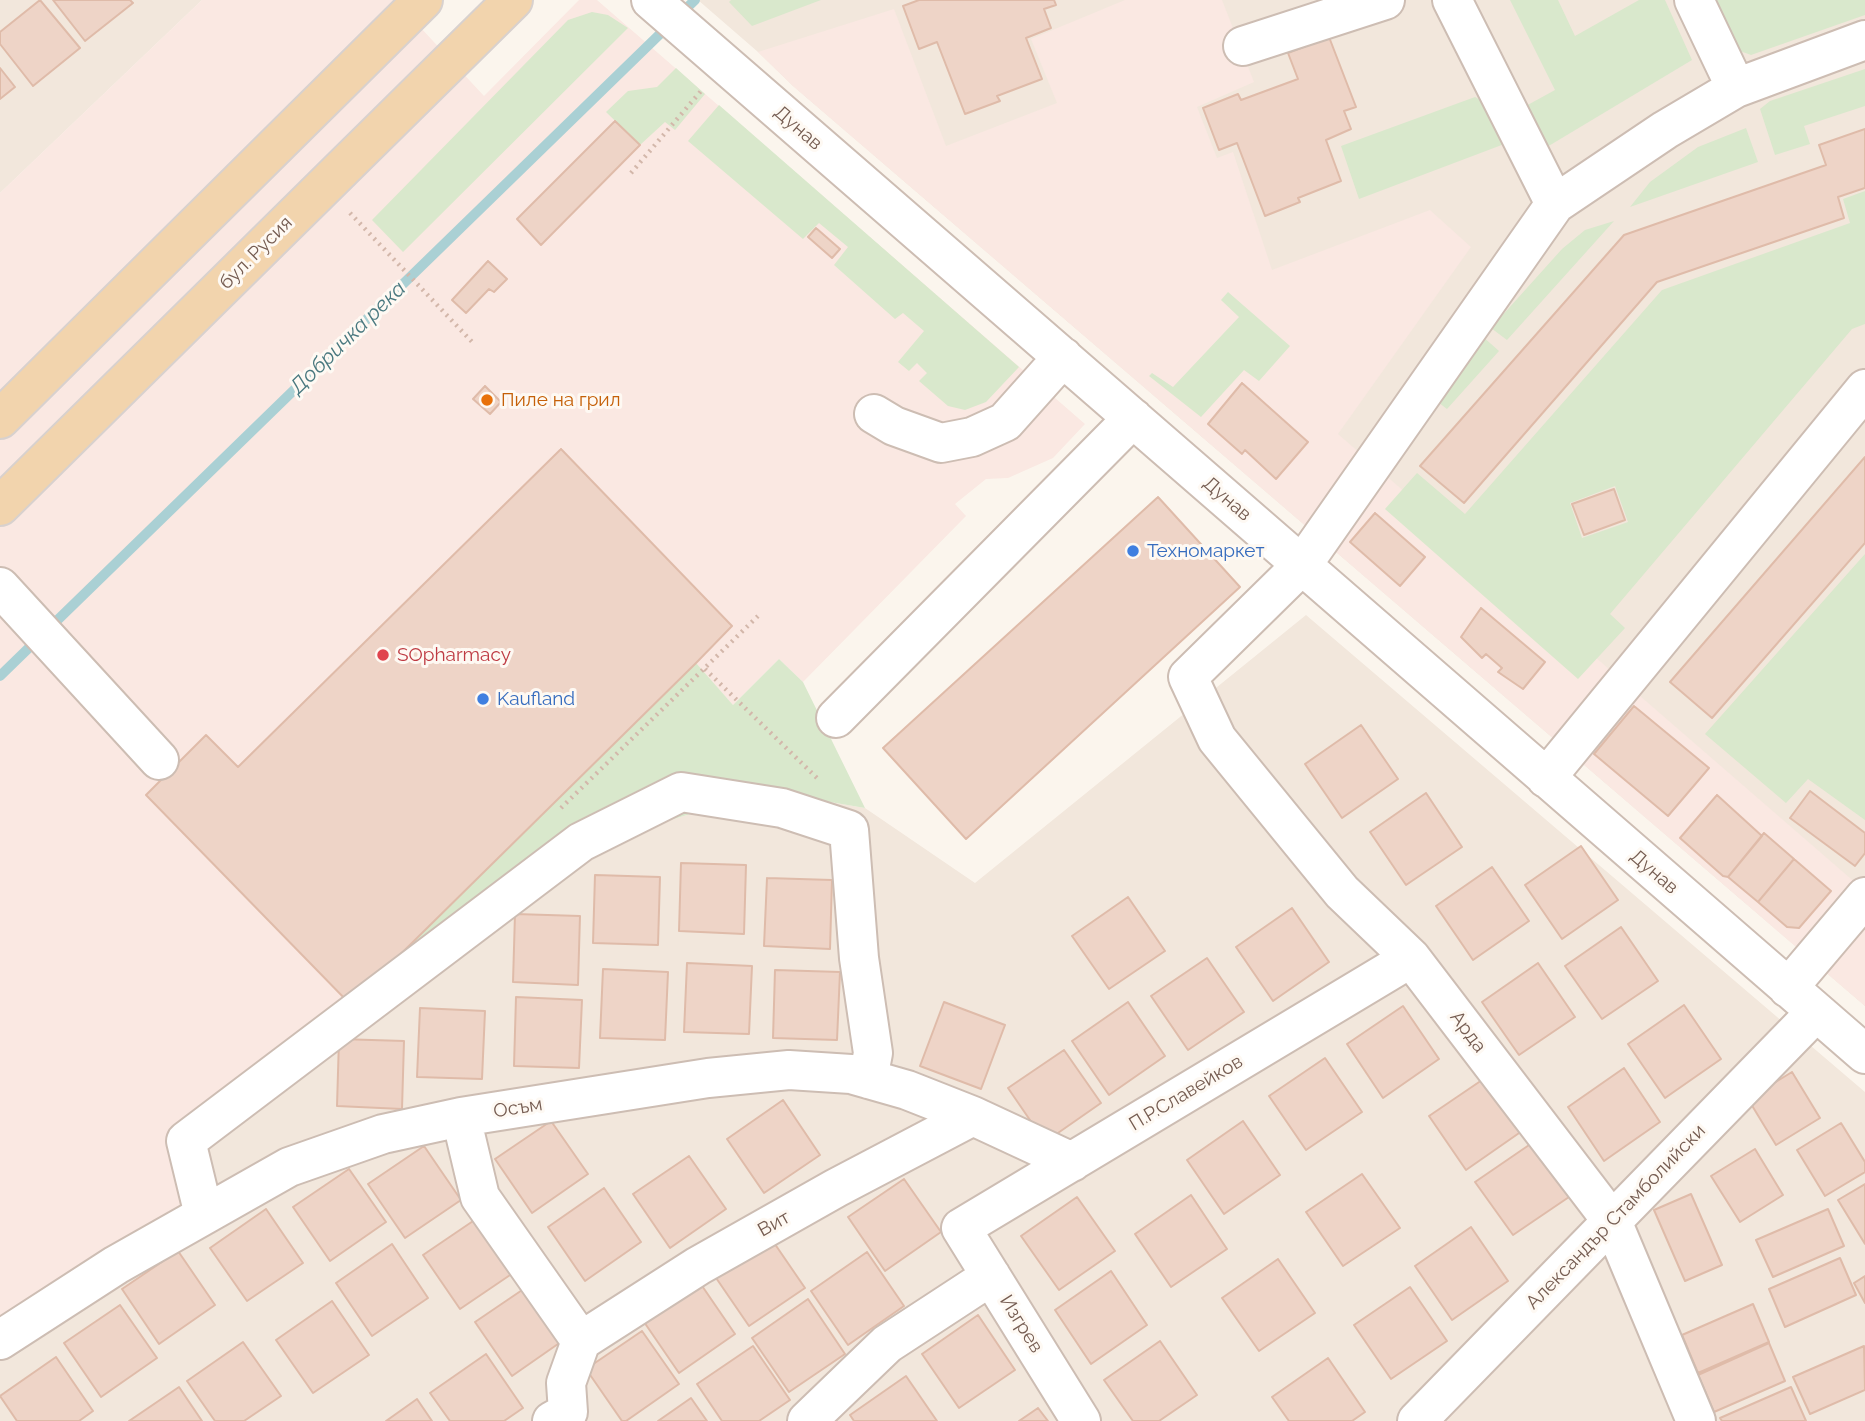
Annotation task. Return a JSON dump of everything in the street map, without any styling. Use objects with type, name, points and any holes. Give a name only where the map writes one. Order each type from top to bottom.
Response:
[{"type":"main road","points":[[0,419],[423,0]]},
{"type":"main road","name":"бул. Русия","points":[[0,506],[513,0]]},
{"type":"street","name":"Дунав","points":[[651,0],[1865,1054]]},
{"type":"street","points":[[1244,46],[1385,0]]},
{"type":"street","points":[[1452,0],[1555,204]]},
{"type":"street","points":[[1694,0],[1736,88]]},
{"type":"street","points":[[1303,565],[1555,204],[1665,130],[1736,88],[1865,40]]},
{"type":"street","points":[[874,414],[894,426],[941,443],[972,437],[1006,422],[1063,357]]},
{"type":"street","points":[[1546,778],[1865,389]]},
{"type":"street","points":[[835,718],[1133,418]]},
{"type":"street","name":"Арда","points":[[1303,565],[1188,677],[1217,739],[1342,892],[1411,958],[1612,1221],[1696,1421]]},
{"type":"street","points":[[7,594],[159,760]]},
{"type":"street","points":[[204,1215],[186,1141],[581,842],[681,792],[782,808],[849,830],[859,958],[873,1053],[867,1079]]},
{"type":"street","points":[[1787,988],[1865,897]]},
{"type":"street","name":"П.Р.Славейков","points":[[961,1228],[1411,958]]},
{"type":"street","name":"Александър Стамболийски","points":[[1416,1421],[1816,1012]]},
{"type":"street","name":"Осъм","points":[[0,1340],[116,1265],[289,1167],[383,1134],[461,1117],[708,1078],[789,1070],[851,1074],[907,1090],[972,1116],[1072,1162]]},
{"type":"street","name":"Вит","points":[[581,1341],[698,1266],[836,1188],[972,1116]]},
{"type":"street","points":[[461,1117],[480,1197],[581,1341],[566,1383],[568,1412],[552,1421]]},
{"type":"street","name":"Изгрев","points":[[961,1228],[1081,1421]]},
{"type":"street","points":[[807,1421],[887,1344],[991,1276]]},
{"type":"path","points":[[631,173],[725,64]]},
{"type":"path","points":[[324,186],[475,345]]},
{"type":"path","points":[[705,669],[818,779]]},
{"type":"shaded area","points":[[0,0],[202,0],[0,193]]},
{"type":"shaded area","points":[[202,0],[395,0],[484,96],[579,0],[597,0],[1085,424],[1053,458],[1008,478],[986,479],[955,504],[966,516],[803,682],[779,659],[733,705],[696,664],[350,1004],[192,1123],[208,1194],[0,1327],[0,193]]},
{"type":"shaded area","points":[[698,0],[1865,0],[1865,1006],[793,86]]},
{"type":"shaded area","points":[[1125,0],[1222,0],[1254,82],[1197,107],[1217,158],[1233,152],[1272,270],[1430,210],[1471,247],[1338,434],[1865,891],[1865,1006],[793,86],[758,52],[894,9],[946,146],[1057,103],[1031,39]]},
{"type":"shaded area","points":[[1306,615],[1865,1092],[1865,1421],[0,1421],[0,1327],[192,1123],[621,835],[766,791],[865,808],[975,883]]},
{"type":"green space","points":[[821,0],[752,26],[729,2]]},
{"type":"green space","points":[[1510,0],[1558,0],[1575,36],[1639,0],[1665,0],[1692,60],[1547,147],[1524,107],[1555,90]]},
{"type":"green space","points":[[1713,0],[1865,0],[1865,15],[1751,55],[1740,51],[1730,37]]},
{"type":"green space","points":[[592,12],[608,15],[628,28],[403,252],[372,220],[568,20]]},
{"type":"green space","points":[[676,68],[705,94],[675,130],[665,122],[640,145],[606,112],[628,91],[657,87]]},
{"type":"green space","points":[[1865,69],[1865,106],[1804,126],[1810,144],[1775,155],[1760,109],[1770,101]]},
{"type":"green space","points":[[1475,97],[1488,104],[1507,143],[1359,199],[1341,146]]},
{"type":"green space","points":[[719,105],[1019,367],[986,402],[965,410],[948,406],[919,381],[927,373],[917,363],[909,371],[898,362],[924,331],[903,313],[895,319],[834,265],[848,247],[819,223],[803,239],[688,141]]},
{"type":"green space","points":[[1746,128],[1758,162],[1630,207],[1650,182],[1698,147]]},
{"type":"green space","points":[[1865,191],[1865,324],[1852,329],[1610,614],[1625,628],[1578,679],[1385,509],[1417,473],[1465,514],[1662,290],[1850,223],[1843,199]],"holes":[[[1615,486],[1628,522],[1582,538],[1570,503]]]},
{"type":"green space","points":[[1614,221],[1507,340],[1491,328],[1562,249],[1585,230]]},
{"type":"green space","points":[[1228,292],[1290,346],[1259,381],[1244,370],[1201,417],[1149,376],[1152,373],[1173,387],[1239,317],[1221,300]]},
{"type":"green space","points":[[1482,336],[1499,351],[1447,409],[1430,396]]},
{"type":"green space","points":[[1865,554],[1865,820],[1808,779],[1786,803],[1705,734]]},
{"type":"green space","points":[[779,659],[803,682],[865,808],[766,791],[621,835],[350,1004],[696,663],[733,705]]},
{"type":"building","points":[[40,0],[80,48],[33,86],[0,44],[0,32]]},
{"type":"building","points":[[53,0],[130,0],[133,3],[85,41]]},
{"type":"building","points":[[919,0],[1054,0],[1056,5],[1044,9],[1051,28],[1026,38],[1042,79],[997,96],[1000,101],[965,114],[937,42],[919,49],[903,6]]},
{"type":"building","points":[[1329,37],[1356,107],[1344,111],[1351,129],[1326,140],[1341,181],[1298,198],[1300,202],[1265,216],[1237,143],[1219,150],[1203,108],[1238,94],[1241,100],[1298,79],[1288,53]]},
{"type":"building","points":[[0,68],[15,87],[0,99]]},
{"type":"building","points":[[615,121],[640,145],[541,245],[517,219]]},
{"type":"building","points":[[1865,129],[1865,188],[1838,197],[1844,218],[1657,282],[1464,503],[1420,466],[1624,235],[1826,165],[1819,145]]},
{"type":"building","points":[[816,228],[840,249],[832,258],[808,237]]},
{"type":"building","points":[[488,261],[507,279],[494,292],[489,289],[466,313],[452,300]]},
{"type":"building","points":[[1242,383],[1308,442],[1276,479],[1245,450],[1242,454],[1208,424]]},
{"type":"building","name":"Пиле на грил","points":[[485,386],[501,402],[490,414],[473,399]]},
{"type":"building","name":"Kaufland","points":[[561,449],[732,626],[350,1004],[146,795],[206,735],[238,767]]},
{"type":"building","points":[[1865,457],[1865,543],[1712,718],[1670,682]]},
{"type":"building","points":[[1614,489],[1625,520],[1584,535],[1572,504]]},
{"type":"building","points":[[1158,497],[1240,587],[966,839],[883,748]]},
{"type":"building","points":[[1375,513],[1425,557],[1400,586],[1350,542]]},
{"type":"building","points":[[1481,608],[1545,662],[1523,689],[1498,672],[1502,668],[1486,654],[1482,658],[1461,637]]},
{"type":"building","points":[[1634,706],[1709,768],[1668,816],[1594,754]]},
{"type":"building","points":[[1361,725],[1398,779],[1342,818],[1305,764]]},
{"type":"building","points":[[1810,791],[1865,833],[1865,853],[1855,866],[1790,818]]},
{"type":"building","points":[[1426,793],[1462,847],[1406,885],[1370,832]]},
{"type":"building","points":[[1717,795],[1762,836],[1728,877],[1723,876],[1680,838]]},
{"type":"building","points":[[1764,833],[1794,859],[1758,902],[1728,877]]},
{"type":"building","points":[[1581,846],[1618,900],[1562,939],[1525,885]]},
{"type":"building","points":[[1794,859],[1831,891],[1799,928],[1787,927],[1758,902]]},
{"type":"building","points":[[681,863],[746,865],[744,934],[679,931]]},
{"type":"building","points":[[1492,867],[1529,921],[1473,960],[1436,906]]},
{"type":"building","points":[[595,875],[660,877],[658,945],[593,943]]},
{"type":"building","points":[[767,878],[832,880],[830,949],[764,946]]},
{"type":"building","points":[[1128,897],[1165,951],[1109,989],[1072,936]]},
{"type":"building","points":[[1292,908],[1329,962],[1273,1001],[1236,947]]},
{"type":"building","points":[[515,914],[580,916],[578,985],[513,982]]},
{"type":"building","points":[[1621,927],[1658,981],[1602,1019],[1565,966]]},
{"type":"building","points":[[1207,958],[1244,1012],[1188,1050],[1151,996]]},
{"type":"building","points":[[687,963],[752,966],[749,1034],[684,1032]]},
{"type":"building","points":[[1538,963],[1575,1017],[1519,1055],[1482,1002]]},
{"type":"building","points":[[603,969],[668,972],[665,1040],[600,1038]]},
{"type":"building","points":[[775,970],[840,972],[837,1040],[773,1038]]},
{"type":"building","points":[[516,997],[582,1000],[579,1068],[514,1066]]},
{"type":"building","points":[[944,1002],[1005,1025],[981,1089],[920,1066]]},
{"type":"building","points":[[1128,1002],[1165,1056],[1109,1095],[1072,1041]]},
{"type":"building","points":[[1684,1005],[1721,1059],[1665,1098],[1628,1044]]},
{"type":"building","points":[[1403,1006],[1439,1059],[1383,1098],[1347,1044]]},
{"type":"building","points":[[420,1008],[485,1011],[482,1079],[417,1077]]},
{"type":"building","points":[[339,1039],[404,1041],[402,1109],[337,1106]]},
{"type":"building","points":[[1064,1050],[1101,1103],[1045,1142],[1008,1088]]},
{"type":"building","points":[[1325,1058],[1362,1112],[1306,1150],[1269,1096]]},
{"type":"building","points":[[1624,1068],[1660,1122],[1604,1161],[1568,1107]]},
{"type":"building","points":[[1792,1072],[1820,1118],[1776,1145],[1748,1099]]},
{"type":"building","points":[[1485,1078],[1522,1131],[1466,1170],[1429,1116]]},
{"type":"building","points":[[783,1100],[820,1155],[764,1193],[727,1139]]},
{"type":"building","points":[[551,1121],[588,1174],[532,1213],[495,1159]]},
{"type":"building","points":[[1243,1121],[1280,1175],[1224,1214],[1187,1160]]},
{"type":"building","points":[[1841,1123],[1865,1162],[1865,1172],[1825,1196],[1797,1150]]},
{"type":"building","points":[[1532,1143],[1569,1197],[1513,1235],[1475,1182]]},
{"type":"building","points":[[424,1146],[461,1200],[405,1238],[368,1184]]},
{"type":"building","points":[[1755,1149],[1783,1195],[1740,1222],[1711,1176]]},
{"type":"building","points":[[689,1156],[726,1209],[670,1248],[633,1194]]},
{"type":"building","points":[[349,1169],[386,1222],[330,1261],[293,1207]]},
{"type":"building","points":[[1362,1174],[1400,1228],[1343,1266],[1306,1212]]},
{"type":"building","points":[[904,1179],[941,1232],[885,1271],[848,1217]]},
{"type":"building","points":[[1865,1184],[1865,1244],[1838,1200]]},
{"type":"building","points":[[604,1188],[641,1242],[585,1281],[548,1227]]},
{"type":"building","points":[[1691,1194],[1722,1265],[1685,1281],[1654,1210]]},
{"type":"building","points":[[1191,1195],[1227,1249],[1171,1287],[1135,1234]]},
{"type":"building","points":[[1077,1197],[1115,1251],[1059,1290],[1021,1236]]},
{"type":"building","points":[[266,1209],[303,1263],[247,1301],[210,1248]]},
{"type":"building","points":[[1828,1209],[1844,1246],[1773,1277],[1756,1240]]},
{"type":"building","points":[[479,1217],[516,1271],[460,1309],[423,1255]]},
{"type":"building","points":[[1471,1227],[1508,1281],[1452,1320],[1415,1266]]},
{"type":"building","points":[[768,1234],[805,1288],[749,1326],[712,1272]]},
{"type":"building","points":[[392,1244],[428,1298],[372,1336],[336,1283]]},
{"type":"building","points":[[178,1251],[215,1305],[159,1344],[122,1289]]},
{"type":"building","points":[[867,1252],[904,1306],[848,1345],[811,1291]]},
{"type":"building","points":[[1840,1258],[1856,1295],[1785,1327],[1769,1289]]},
{"type":"building","points":[[1278,1259],[1315,1313],[1259,1351],[1222,1298]]},
{"type":"building","points":[[1111,1271],[1147,1325],[1091,1364],[1055,1310]]},
{"type":"building","points":[[1865,1276],[1865,1303],[1854,1283]]},
{"type":"building","points":[[698,1280],[735,1334],[679,1373],[642,1319]]},
{"type":"building","points":[[531,1284],[568,1337],[512,1376],[475,1322]]},
{"type":"building","points":[[1410,1287],[1447,1341],[1391,1379],[1354,1325]]},
{"type":"building","points":[[808,1299],[845,1354],[789,1392],[752,1338]]},
{"type":"building","points":[[332,1301],[369,1355],[313,1393],[276,1340]]},
{"type":"building","points":[[1753,1304],[1769,1342],[1698,1373],[1682,1335]]},
{"type":"building","points":[[120,1305],[157,1358],[101,1397],[64,1343]]},
{"type":"building","points":[[978,1315],[1015,1370],[959,1408],[922,1354]]},
{"type":"building","points":[[642,1331],[679,1384],[626,1421],[622,1421],[586,1369]]},
{"type":"building","points":[[1160,1341],[1197,1395],[1159,1421],[1133,1421],[1104,1380]]},
{"type":"building","points":[[243,1342],[281,1396],[244,1421],[215,1421],[187,1381]]},
{"type":"building","points":[[1769,1343],[1785,1381],[1714,1412],[1698,1375]]},
{"type":"building","points":[[753,1346],[790,1400],[759,1421],[722,1421],[697,1384]]},
{"type":"building","points":[[1864,1346],[1865,1390],[1810,1414],[1793,1377]]},
{"type":"building","points":[[486,1354],[523,1408],[504,1421],[450,1421],[430,1393]]},
{"type":"building","points":[[56,1357],[93,1411],[79,1421],[17,1421],[0,1396]]},
{"type":"building","points":[[1328,1358],[1365,1412],[1352,1421],[1289,1421],[1272,1397]]},
{"type":"building","points":[[906,1376],[937,1421],[854,1421],[850,1415]]},
{"type":"building","points":[[179,1387],[202,1421],[129,1421]]},
{"type":"building","points":[[1791,1387],[1806,1421],[1722,1421],[1720,1418]]},
{"type":"building","points":[[691,1398],[707,1421],[658,1421]]},
{"type":"building","points":[[417,1399],[432,1421],[386,1421]]},
{"type":"building","points":[[1038,1408],[1048,1421],[1019,1421]]},
{"type":"waterway","name":"Добричка река","points":[[0,676],[695,0]]},
{"type":"place","name":"Пиле на грил","points":[[487,400]]},
{"type":"place","name":"Техномаркет","points":[[1133,551]]},
{"type":"place","name":"SOpharmacy","points":[[383,655]]},
{"type":"place","name":"Kaufland","points":[[483,699]]}]
